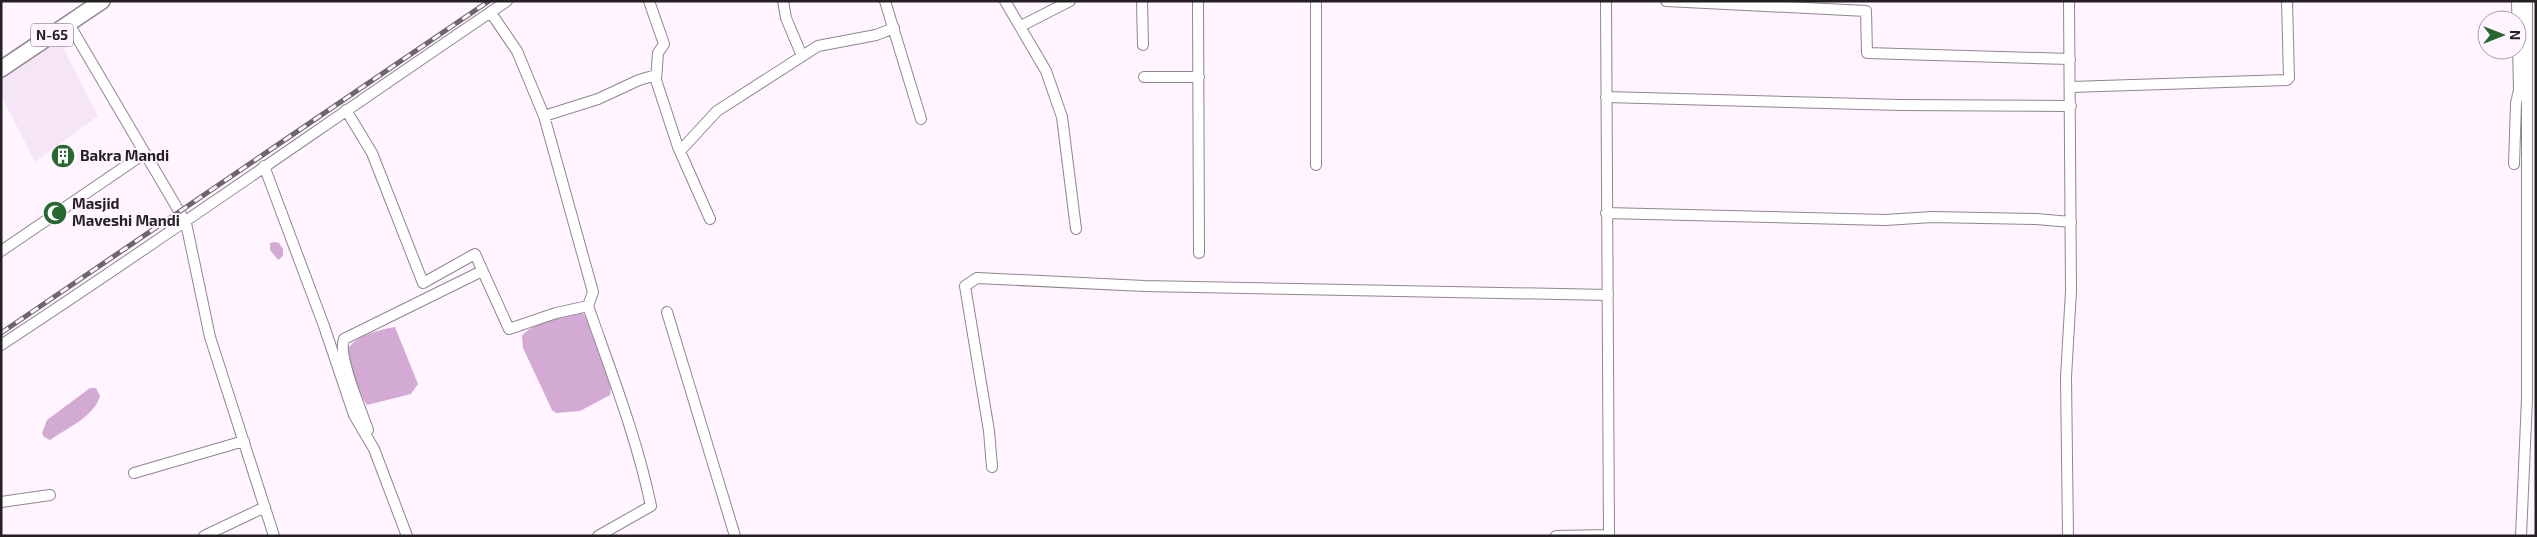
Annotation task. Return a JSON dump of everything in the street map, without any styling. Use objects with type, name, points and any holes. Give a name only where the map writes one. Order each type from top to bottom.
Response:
[{"type":"highway","name":"N-65","points":[[1,70],[68,24],[85,6],[102,1]]},
{"type":"street","points":[[1,345],[186,223],[264,166],[507,1]]},
{"type":"street","points":[[649,1],[664,44],[658,53],[656,80],[680,151],[710,219]]},
{"type":"street","points":[[782,1],[786,18],[802,56]]},
{"type":"street","points":[[885,1],[921,119]]},
{"type":"street","points":[[1005,1],[1046,71],[1062,117],[1076,229]]},
{"type":"street","points":[[1021,26],[1070,1]]},
{"type":"street","points":[[1142,1],[1143,45]]},
{"type":"street","points":[[1198,1],[1199,253]]},
{"type":"street","points":[[1316,1],[1316,164]]},
{"type":"street","points":[[1556,536],[1609,536],[1606,1]]},
{"type":"street","points":[[1666,1],[1866,11],[1867,53],[2070,59]]},
{"type":"street","points":[[2068,536],[2066,377],[2071,291],[2069,1]]},
{"type":"street","points":[[2071,87],[2287,80],[2289,78],[2287,1]]},
{"type":"street","points":[[2514,164],[2516,102],[2520,90],[2517,1]]},
{"type":"street","points":[[2521,536],[2528,398],[2527,1]]},
{"type":"street","points":[[491,12],[517,51],[544,116],[593,292],[588,306],[644,471],[652,506],[598,536]]},
{"type":"street","points":[[68,24],[186,223],[210,337],[274,536]]},
{"type":"street","points":[[680,151],[717,111],[818,46],[876,35],[894,28]]},
{"type":"street","points":[[544,116],[598,99],[639,80],[656,75]]},
{"type":"street","points":[[1144,77],[1199,77]]},
{"type":"street","points":[[1606,97],[1900,105],[2071,106]]},
{"type":"street","points":[[346,110],[372,153],[422,283],[475,254],[510,329],[556,313],[588,306]]},
{"type":"street","points":[[1,252],[145,153]]},
{"type":"street","points":[[264,166],[324,326],[354,415],[374,448]]},
{"type":"street","points":[[1606,213],[1885,220],[1932,218],[2036,219],[2071,222]]},
{"type":"street","points":[[407,536],[374,448],[342,346],[344,339],[482,271]]},
{"type":"street","points":[[992,467],[989,431],[965,286],[977,278],[1144,286],[1608,294]]},
{"type":"street","points":[[666,312],[735,536]]},
{"type":"street","points":[[134,473],[244,441]]},
{"type":"street","points":[[1,502],[50,495]]},
{"type":"street","points":[[204,536],[264,507]]},
{"type":"shaded area","points":[[60,42],[98,116],[35,162],[1,95],[1,75],[48,43]]},
{"type":"shaded area","points":[[270,243],[279,243],[283,249],[283,256],[278,260],[270,250]]},
{"type":"shaded area","points":[[582,312],[586,317],[611,386],[610,395],[580,411],[556,413],[552,410],[523,348],[522,336],[541,323]]},
{"type":"shaded area","points":[[395,327],[418,384],[411,394],[367,405],[349,366],[347,354],[349,348],[353,343],[366,335]]},
{"type":"shaded area","points":[[90,388],[96,388],[100,396],[92,410],[50,440],[44,437],[42,433],[47,420]]},
{"type":"railway","points":[[1,333],[489,1]]},
{"type":"place","name":"Bakra Mandi","points":[[63,156]]},
{"type":"place","name":"Masjid Maveshi Mandi","points":[[55,213]]}]
